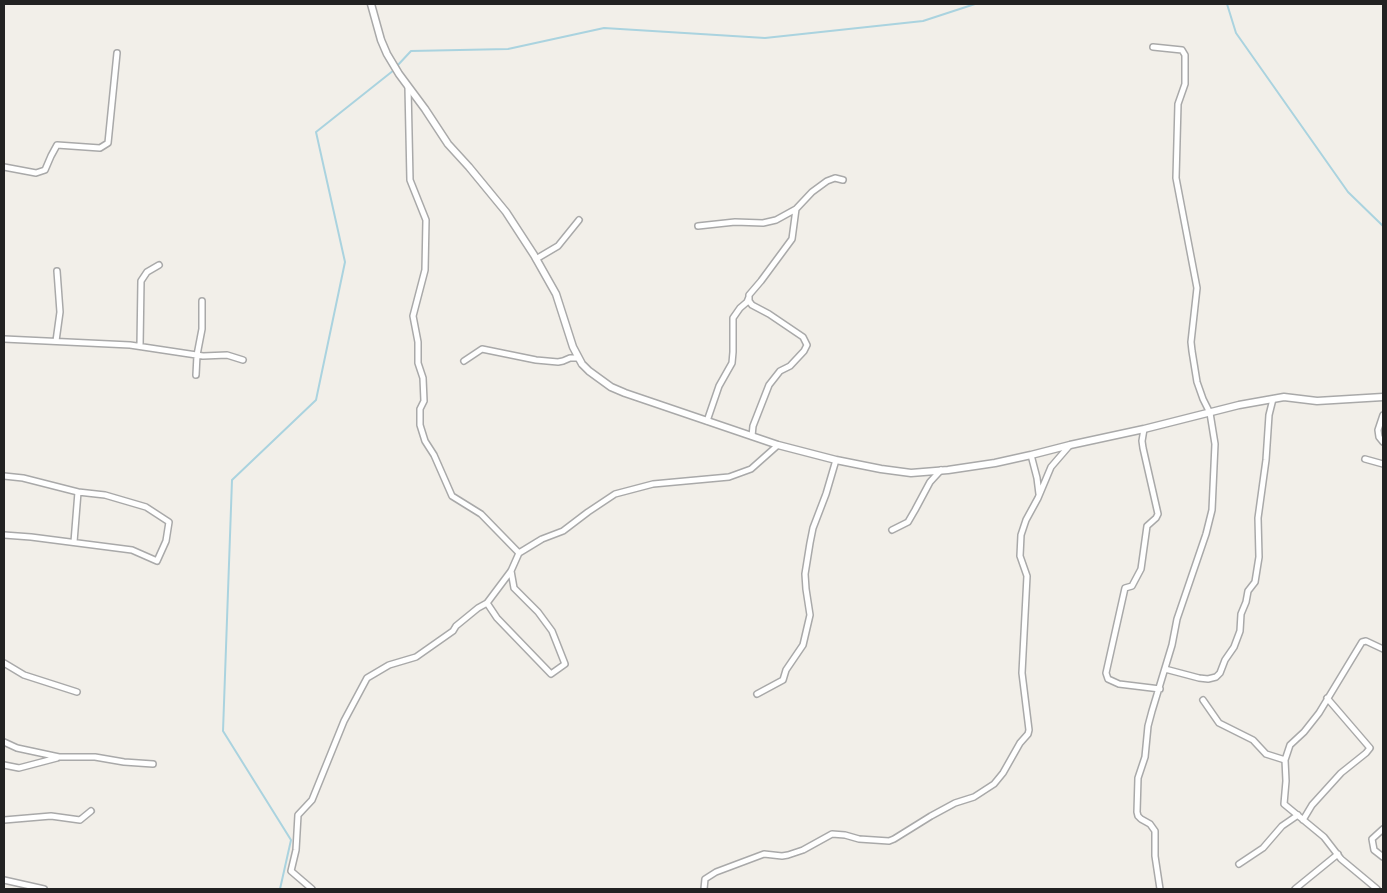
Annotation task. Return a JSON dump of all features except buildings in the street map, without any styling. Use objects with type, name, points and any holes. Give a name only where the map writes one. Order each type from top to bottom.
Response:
[{"type":"street","points":[[371,4],[387,54],[408,87],[448,144],[506,212],[536,259],[556,294],[569,336],[582,364],[611,387],[642,400],[778,445],[836,460],[911,473],[995,463],[1144,430],[1239,405],[1284,397],[1317,400],[1383,398]]},
{"type":"street","points":[[1153,47],[1182,50],[1185,55],[1185,84],[1178,104],[1176,178],[1197,288],[1191,342],[1192,351],[1202,399],[1210,412],[1215,444],[1212,510],[1206,534],[1177,619],[1176,633],[1150,718],[1145,756],[1138,778],[1137,812],[1138,816],[1150,824],[1155,831],[1155,856],[1160,889]]},
{"type":"street","points":[[4,167],[36,173],[45,170],[50,156],[57,145],[100,148],[108,143],[117,53]]},
{"type":"street","points":[[408,87],[410,180],[426,220],[425,270],[413,316],[418,342],[418,363],[423,378],[424,401],[420,409],[420,425],[425,441],[434,455],[452,496],[481,514],[519,554]]},
{"type":"street","points":[[698,226],[734,222],[763,223],[776,220],[796,209],[812,192],[827,181],[835,178],[843,180]]},
{"type":"street","points":[[707,421],[719,386],[732,363],[733,318],[747,302],[749,295],[792,239],[796,209]]},
{"type":"street","points":[[536,259],[558,246],[579,220]]},
{"type":"street","points":[[140,346],[141,281],[147,272],[159,265]]},
{"type":"street","points":[[56,341],[60,312],[57,271]]},
{"type":"street","points":[[749,297],[752,305],[803,337],[807,345],[804,352],[790,366],[780,371],[769,385],[753,426],[752,436]]},
{"type":"street","points":[[196,376],[197,355],[202,329],[202,301]]},
{"type":"street","points":[[4,338],[140,346],[197,355],[227,355],[243,360]]},
{"type":"street","points":[[464,362],[482,349],[536,360],[563,362],[570,358],[578,358]]},
{"type":"street","points":[[1166,669],[1199,678],[1216,677],[1234,647],[1240,630],[1241,614],[1248,591],[1255,582],[1259,557],[1258,518],[1266,460],[1268,415],[1273,399]]},
{"type":"street","points":[[1383,415],[1378,430],[1379,437],[1383,442]]},
{"type":"street","points":[[1144,430],[1143,448],[1158,514],[1147,526],[1141,569],[1132,586],[1124,588],[1106,673],[1108,679],[1119,684],[1160,689]]},
{"type":"street","points":[[312,889],[290,871],[296,850],[298,815],[312,800],[344,721],[367,678],[389,665],[416,658],[453,631],[456,626],[487,603],[511,571],[519,554],[542,539],[563,531],[615,494],[653,484],[729,478],[751,469],[778,445]]},
{"type":"street","points":[[704,889],[705,879],[716,872],[764,854],[788,856],[832,834],[889,841],[931,816],[955,803],[974,797],[994,784],[1029,730],[1022,673],[1027,576],[1020,556],[1021,535],[1051,467],[1070,445]]},
{"type":"street","points":[[1031,455],[1037,478],[1038,498]]},
{"type":"street","points":[[1366,459],[1383,464]]},
{"type":"street","points":[[757,694],[783,680],[786,670],[802,646],[810,615],[805,574],[810,543],[813,528],[836,460]]},
{"type":"street","points":[[892,530],[908,522],[930,482],[941,470]]},
{"type":"street","points":[[4,476],[23,478],[78,492],[105,495],[146,507],[169,522],[166,541],[157,561],[132,550],[4,535]]},
{"type":"street","points":[[74,542],[78,492]]},
{"type":"street","points":[[487,603],[497,618],[551,674],[565,664],[552,631],[538,612],[514,588],[511,571]]},
{"type":"street","points":[[1377,889],[1341,859],[1324,837],[1284,804],[1285,760],[1290,745],[1304,732],[1319,713],[1362,642],[1366,641],[1383,649]]},
{"type":"street","points":[[4,663],[24,675],[77,692]]},
{"type":"street","points":[[1304,820],[1312,805],[1341,773],[1370,748],[1327,698]]},
{"type":"street","points":[[1203,700],[1219,723],[1253,740],[1266,754],[1285,760]]},
{"type":"street","points":[[4,742],[17,748],[59,758]]},
{"type":"street","points":[[4,765],[19,768],[59,758],[95,757],[153,764]]},
{"type":"street","points":[[4,820],[51,816],[80,820],[91,811]]},
{"type":"street","points":[[1239,864],[1263,848],[1282,826],[1298,815]]},
{"type":"street","points":[[1383,829],[1372,839],[1374,850],[1383,857]]},
{"type":"street","points":[[1295,889],[1338,854]]},
{"type":"street","points":[[4,880],[44,889]]},
{"type":"waterway","points":[[397,66],[411,51],[508,49],[604,28],[765,38],[923,21],[975,4]]},
{"type":"waterway","points":[[1227,4],[1236,33],[1348,192],[1383,226]]},
{"type":"waterway","points":[[280,889],[291,840],[223,731],[232,480],[316,400],[345,262],[316,132],[394,70]]}]
